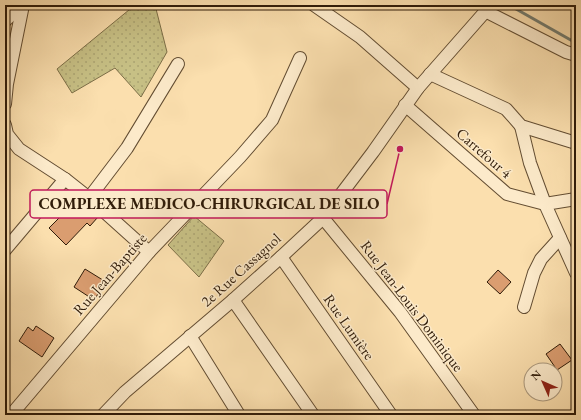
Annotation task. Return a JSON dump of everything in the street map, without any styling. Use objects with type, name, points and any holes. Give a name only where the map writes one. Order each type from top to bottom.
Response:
[{"type":"street","points":[[5,21],[23,5]]},
{"type":"street","points":[[5,104],[7,84],[23,5]]},
{"type":"street","points":[[314,5],[360,37],[418,88]]},
{"type":"street","points":[[488,8],[566,52],[576,55]]},
{"type":"street","name":"2e Rue Cassagnol","points":[[103,415],[125,392],[234,300],[323,218],[373,152],[418,88],[488,8]]},
{"type":"street","name":"Rue Jean-Baptiste","points":[[11,415],[149,252],[235,162],[272,120],[300,58]]},
{"type":"street","points":[[89,198],[127,148],[178,64]]},
{"type":"street","points":[[430,74],[506,109],[521,126],[530,163],[545,204],[576,273]]},
{"type":"street","name":"Carrefour 4","points":[[405,105],[507,194],[545,204],[576,200]]},
{"type":"street","points":[[5,125],[7,134],[19,149],[89,198],[149,252]]},
{"type":"street","points":[[521,126],[576,142]]},
{"type":"street","points":[[5,250],[65,180]]},
{"type":"street","name":"Rue Jean-Louis Dominique","points":[[323,218],[400,312],[474,415]]},
{"type":"street","points":[[524,307],[534,273],[541,259],[560,238]]},
{"type":"street","name":"Rue Lumière","points":[[281,257],[391,415]]},
{"type":"street","points":[[234,300],[313,415]]},
{"type":"street","points":[[190,336],[239,415]]},
{"type":"shaded area","points":[[135,5],[155,5],[167,52],[141,97],[115,68],[72,93],[57,69]]},
{"type":"shaded area","points":[[194,216],[224,241],[199,277],[168,245]]},
{"type":"building","points":[[78,199],[98,217],[90,226],[87,223],[66,245],[49,228]]},
{"type":"building","points":[[85,269],[106,282],[94,300],[74,287]]},
{"type":"building","points":[[498,270],[511,282],[500,294],[487,282]]},
{"type":"building","points":[[36,326],[54,338],[42,357],[19,341],[28,327],[33,331]]},
{"type":"building","points":[[560,344],[572,360],[563,366],[563,362],[552,362],[546,354]]},
{"type":"waterway","points":[[509,5],[576,43]]},
{"type":"place","name":"COMPLEXE MEDICO-CHIRURGICAL DE SILO","points":[[400,149]]}]
